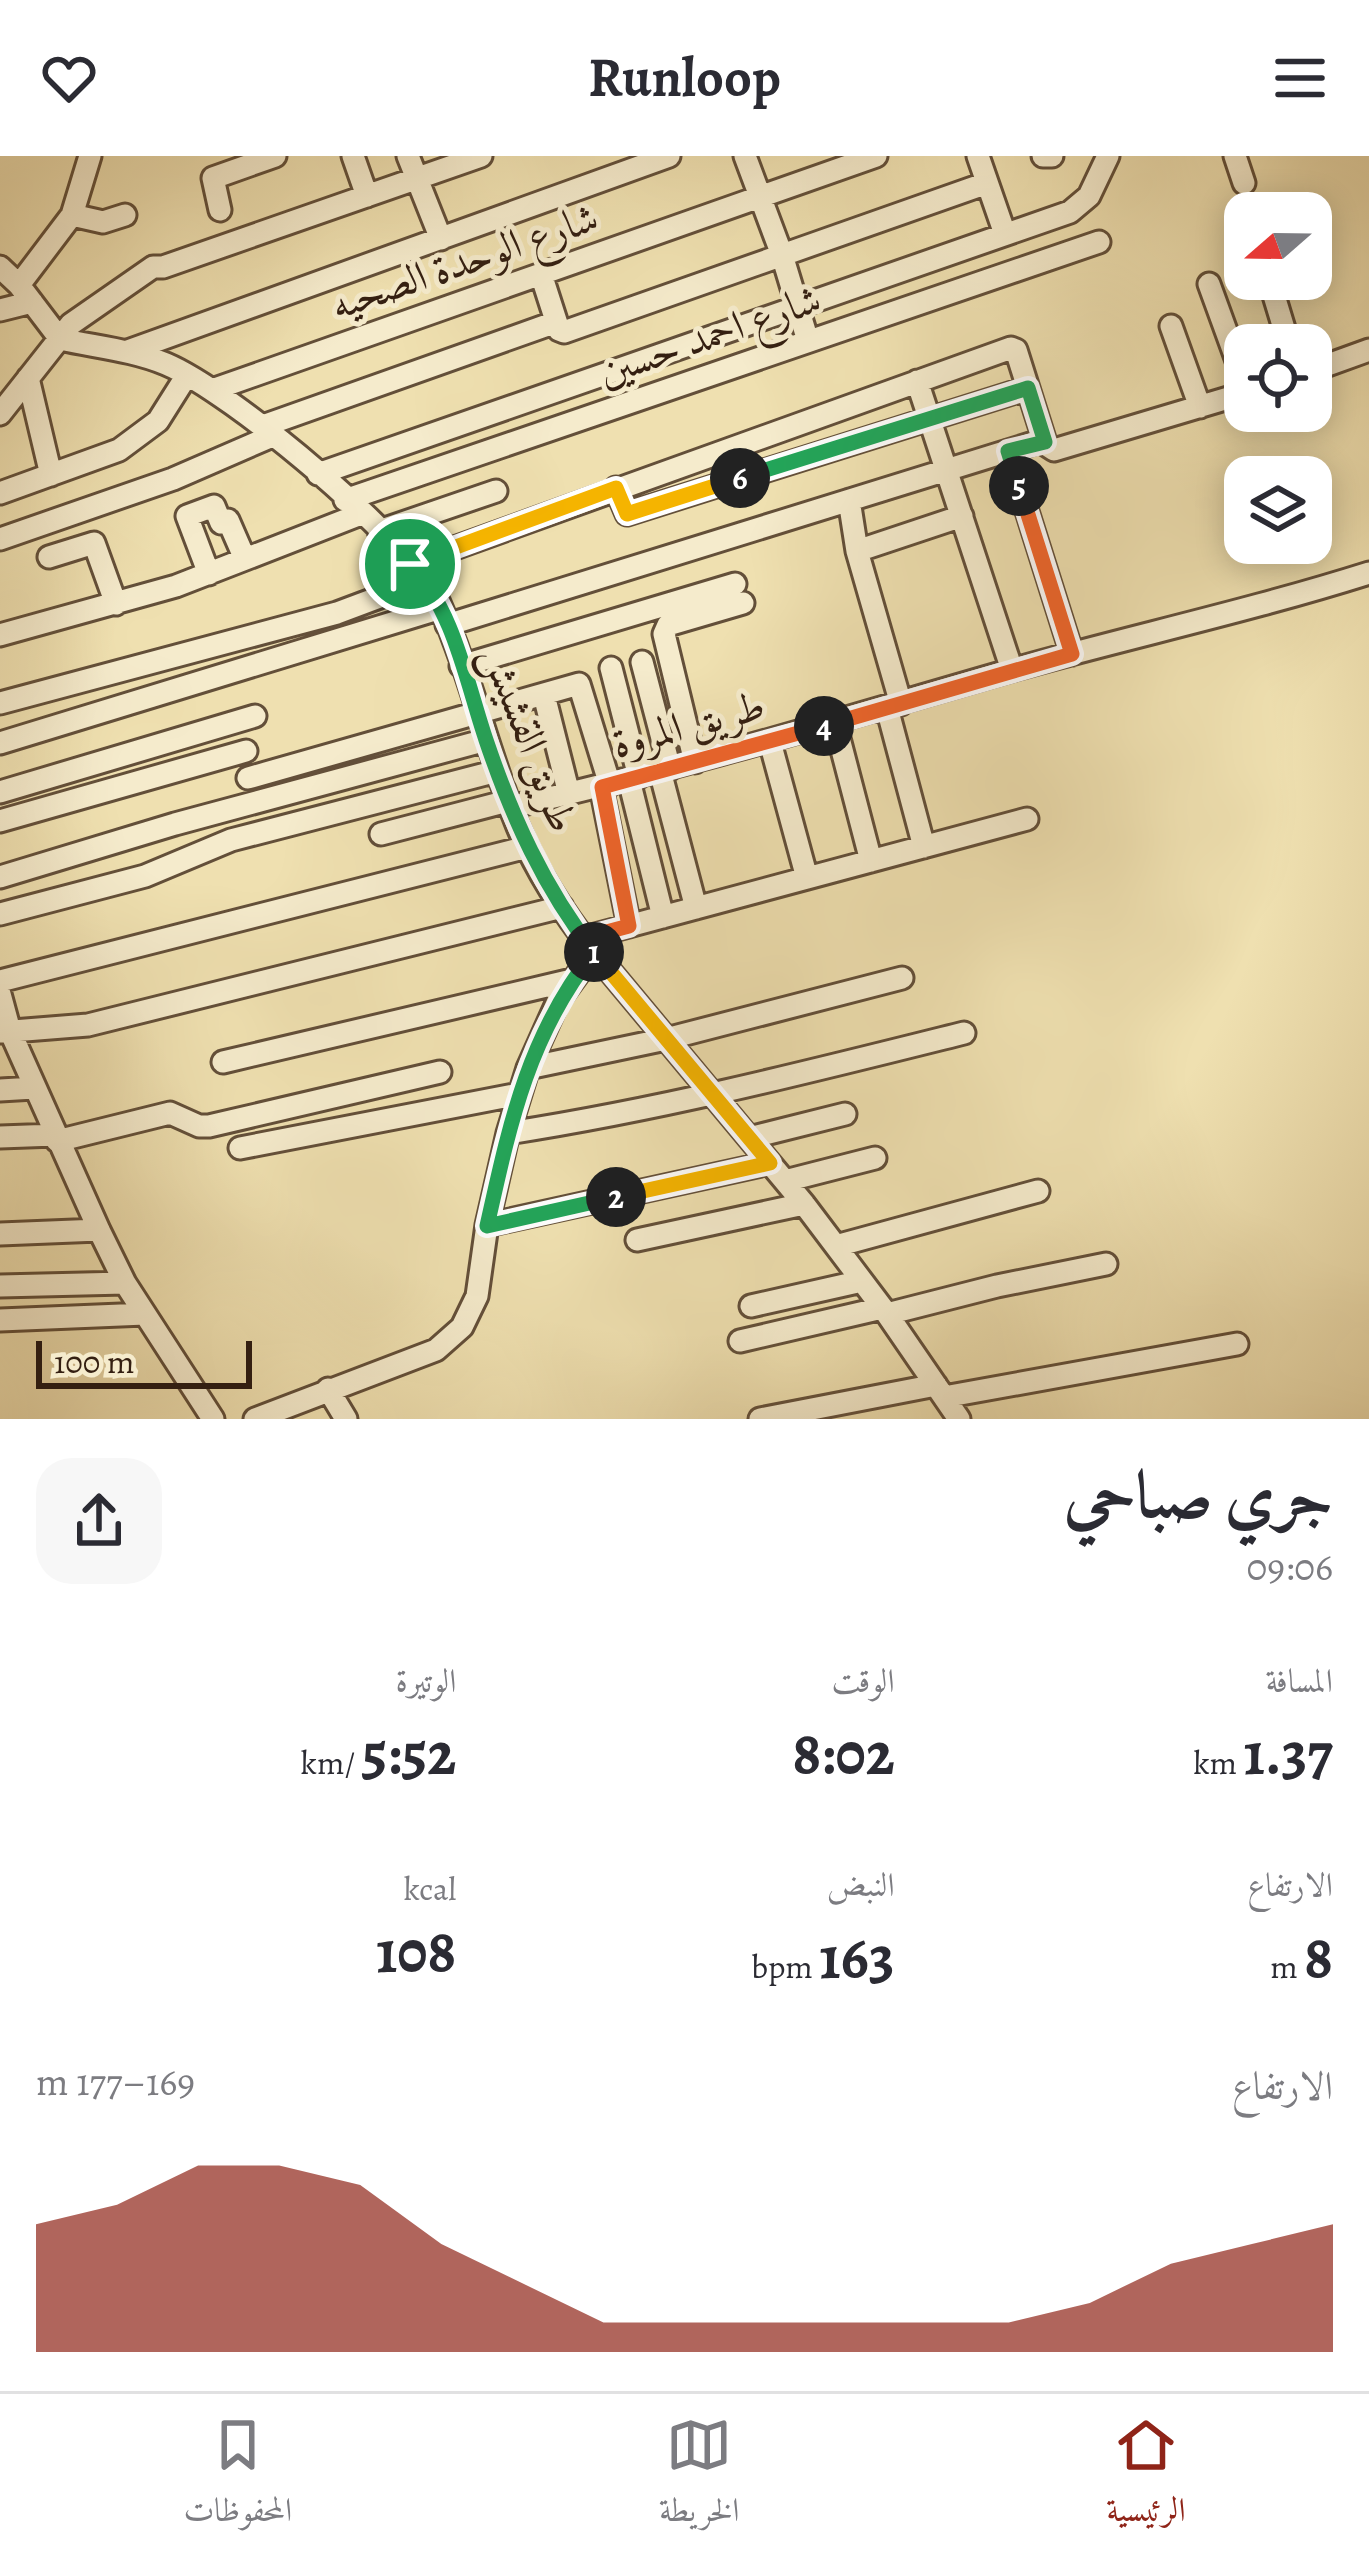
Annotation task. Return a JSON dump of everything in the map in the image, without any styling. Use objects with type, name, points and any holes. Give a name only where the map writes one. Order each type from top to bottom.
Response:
[{"type":"street","points":[[0,310],[26,294],[81,196],[90,156]]},
{"type":"street","points":[[220,210],[212,178],[275,156]]},
{"type":"street","points":[[353,156],[367,196]]},
{"type":"street","points":[[408,156],[441,238]]},
{"type":"street","points":[[2,408],[75,320],[153,267],[481,156]]},
{"type":"street","points":[[128,351],[669,156]]},
{"type":"street","points":[[745,156],[808,341]]},
{"type":"street","name":"شارع الوحدة الصحيه","points":[[215,389],[876,156]]},
{"type":"street","points":[[978,156],[1005,235]]},
{"type":"street","points":[[1043,156],[1052,156]]},
{"type":"street","points":[[318,474],[1080,206],[1100,179],[1108,156]]},
{"type":"street","points":[[1235,156],[1244,183]]},
{"type":"street","points":[[541,274],[556,322],[564,332],[987,183]]},
{"type":"street","points":[[71,215],[101,222],[125,215]]},
{"type":"street","name":"شارع احمد حسين","points":[[0,635],[209,574],[353,507],[808,341],[1099,242]]},
{"type":"street","points":[[0,267],[58,338]]},
{"type":"street","points":[[1209,284],[1224,325]]},
{"type":"street","points":[[0,539],[173,479],[268,431],[556,322]]},
{"type":"street","points":[[1171,326],[1200,407]]},
{"type":"street","name":"طريق القشيش","points":[[58,338],[128,351],[215,389],[318,474],[417,572],[444,616],[527,847],[562,907],[804,1204],[959,1419]]},
{"type":"street","points":[[0,704],[337,613],[417,572],[616,488],[1007,349],[1016,350],[1045,442],[1054,450],[1224,400]]},
{"type":"street","points":[[1332,363],[1369,350]]},
{"type":"street","points":[[0,493],[96,460],[140,437],[158,421],[187,374]]},
{"type":"street","points":[[28,378],[51,475]]},
{"type":"street","points":[[917,381],[1012,670]]},
{"type":"street","points":[[616,488],[627,514],[1028,388]]},
{"type":"street","points":[[0,743],[1045,442]]},
{"type":"street","points":[[1008,451],[1072,654]]},
{"type":"street","points":[[379,531],[496,491]]},
{"type":"street","points":[[849,500],[924,847]]},
{"type":"street","points":[[209,574],[187,516],[214,506],[221,523],[228,520],[245,559]]},
{"type":"street","points":[[857,551],[962,516]]},
{"type":"street","points":[[49,557],[94,543],[116,604]]},
{"type":"street","name":"طريق المروة","points":[[380,834],[635,778],[1369,573]]},
{"type":"street","points":[[461,666],[739,593],[668,625],[664,639],[695,761]]},
{"type":"street","points":[[629,926],[642,662]]},
{"type":"street","points":[[611,668],[663,917]]},
{"type":"street","points":[[248,778],[581,686],[635,778],[696,908]]},
{"type":"street","points":[[544,695],[569,794]]},
{"type":"street","points":[[0,792],[255,716]]},
{"type":"street","points":[[835,723],[872,861]]},
{"type":"street","points":[[0,877],[486,740]]},
{"type":"street","points":[[770,742],[807,878]]},
{"type":"street","points":[[0,821],[246,751]]},
{"type":"street","points":[[0,914],[145,876],[231,840],[497,772]]},
{"type":"street","points":[[255,1419],[436,1350],[462,1327],[477,1296],[487,1226],[519,1094],[546,1023],[589,945],[629,926],[1027,819]]},
{"type":"street","points":[[0,981],[527,847]]},
{"type":"street","points":[[5,1032],[88,1025],[562,907]]},
{"type":"street","points":[[528,1069],[666,1040],[902,978]]},
{"type":"street","points":[[223,1062],[572,980]]},
{"type":"street","points":[[0,994],[5,1032],[125,1282],[213,1419]]},
{"type":"street","points":[[508,1132],[715,1096],[964,1033]]},
{"type":"street","points":[[0,1137],[56,1138],[170,1113],[209,1126],[440,1072]]},
{"type":"street","points":[[0,1090],[34,1088]]},
{"type":"street","points":[[240,1148],[519,1094]]},
{"type":"street","points":[[749,1138],[844,1114]]},
{"type":"street","points":[[487,1226],[874,1158]]},
{"type":"street","points":[[836,1246],[1038,1191]]},
{"type":"street","points":[[637,1240],[804,1204]]},
{"type":"street","points":[[0,1234],[99,1230]]},
{"type":"street","points":[[740,1342],[1106,1264]]},
{"type":"street","points":[[751,1306],[862,1281]]},
{"type":"street","points":[[0,1286],[125,1282]]},
{"type":"street","points":[[0,1320],[145,1314]]},
{"type":"street","points":[[766,1418],[1237,1344]]},
{"type":"street","points":[[328,1389],[346,1419]]},
{"type":"route","points":[[410,564],[425,580],[448,625],[519,831],[562,907],[573,924],[594,952],[770,1163],[487,1226],[508,1132],[536,1045],[558,1001],[594,952],[584,938],[629,926],[602,787],[1072,654],[1008,451],[1045,442],[1028,388],[627,514],[616,488],[410,564]]}]
